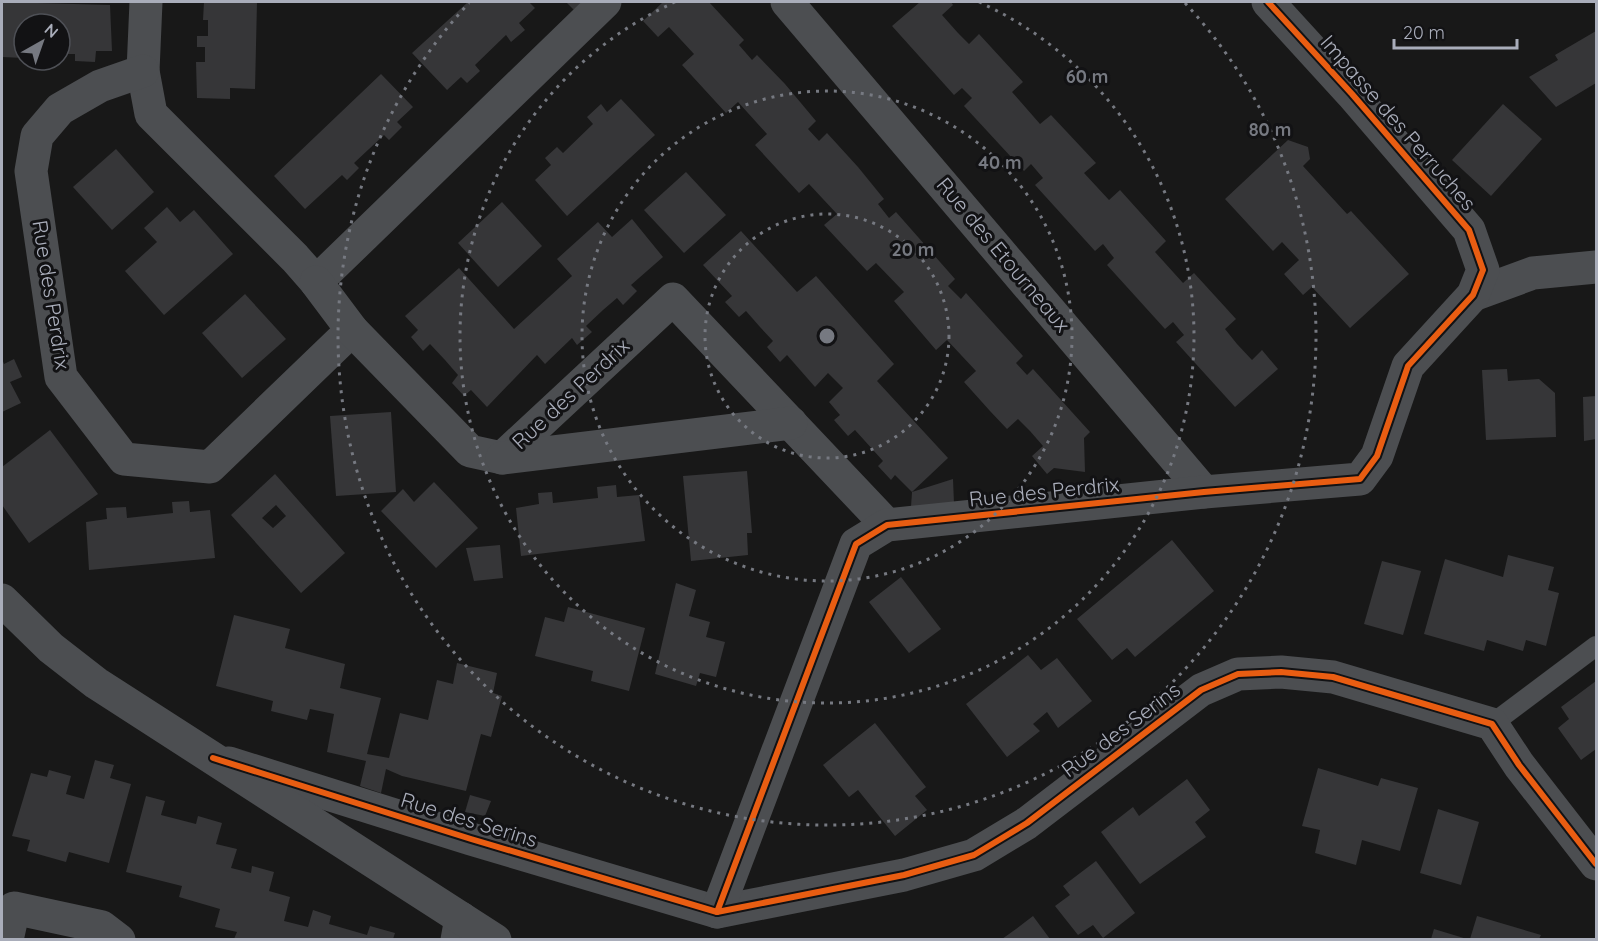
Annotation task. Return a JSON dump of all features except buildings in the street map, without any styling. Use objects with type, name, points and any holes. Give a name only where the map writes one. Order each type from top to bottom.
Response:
[{"type":"street","name":"Rue des Perdrix","points":[[146,2],[143,71],[151,114],[287,250],[316,282],[352,330],[470,451],[502,458],[791,423]]},
{"type":"street","points":[[316,282],[605,2]]},
{"type":"street","name":"Impasse des Perruches","points":[[1204,492],[1360,479],[1377,456],[1408,366],[1473,295],[1483,270],[1469,230],[1352,94],[1268,2]]},
{"type":"street","name":"Rue des Etourneaux","points":[[797,7],[1204,492]]},
{"type":"street","name":"Rue des Perdrix","points":[[143,71],[100,86],[60,109],[37,136],[31,171],[61,376],[124,459],[210,467],[352,330]]},
{"type":"street","name":"Impasse des Perruches","points":[[1473,295],[1533,273],[1596,267]]},
{"type":"street","name":"Rue des Perdrix","points":[[502,458],[673,299],[887,525],[1204,492]]},
{"type":"street","points":[[717,912],[856,544],[887,525]]},
{"type":"street","points":[[2,600],[51,648],[96,683],[213,758],[459,929],[495,939]]},
{"type":"street","name":"Rue des Serins","points":[[213,758],[471,839],[717,912],[904,875],[974,855],[1027,823],[1201,690],[1238,674],[1281,672],[1333,676],[1492,724]]},
{"type":"street","points":[[1492,724],[1520,765],[1596,864]]},
{"type":"street","points":[[7,939],[14,908],[102,927],[119,939]]},
{"type":"lane","points":[[1492,724],[1596,646]]},
{"type":"cycle path","points":[[717,912],[856,544],[887,525],[1204,492],[1360,479],[1377,456],[1408,366],[1473,295],[1483,270],[1469,230],[1352,94],[1268,2]]},
{"type":"cycle path","points":[[213,758],[471,839],[717,912],[904,875],[974,855],[1027,823],[1201,690],[1238,674],[1281,672],[1333,677],[1492,724],[1519,765],[1596,864]]}]
